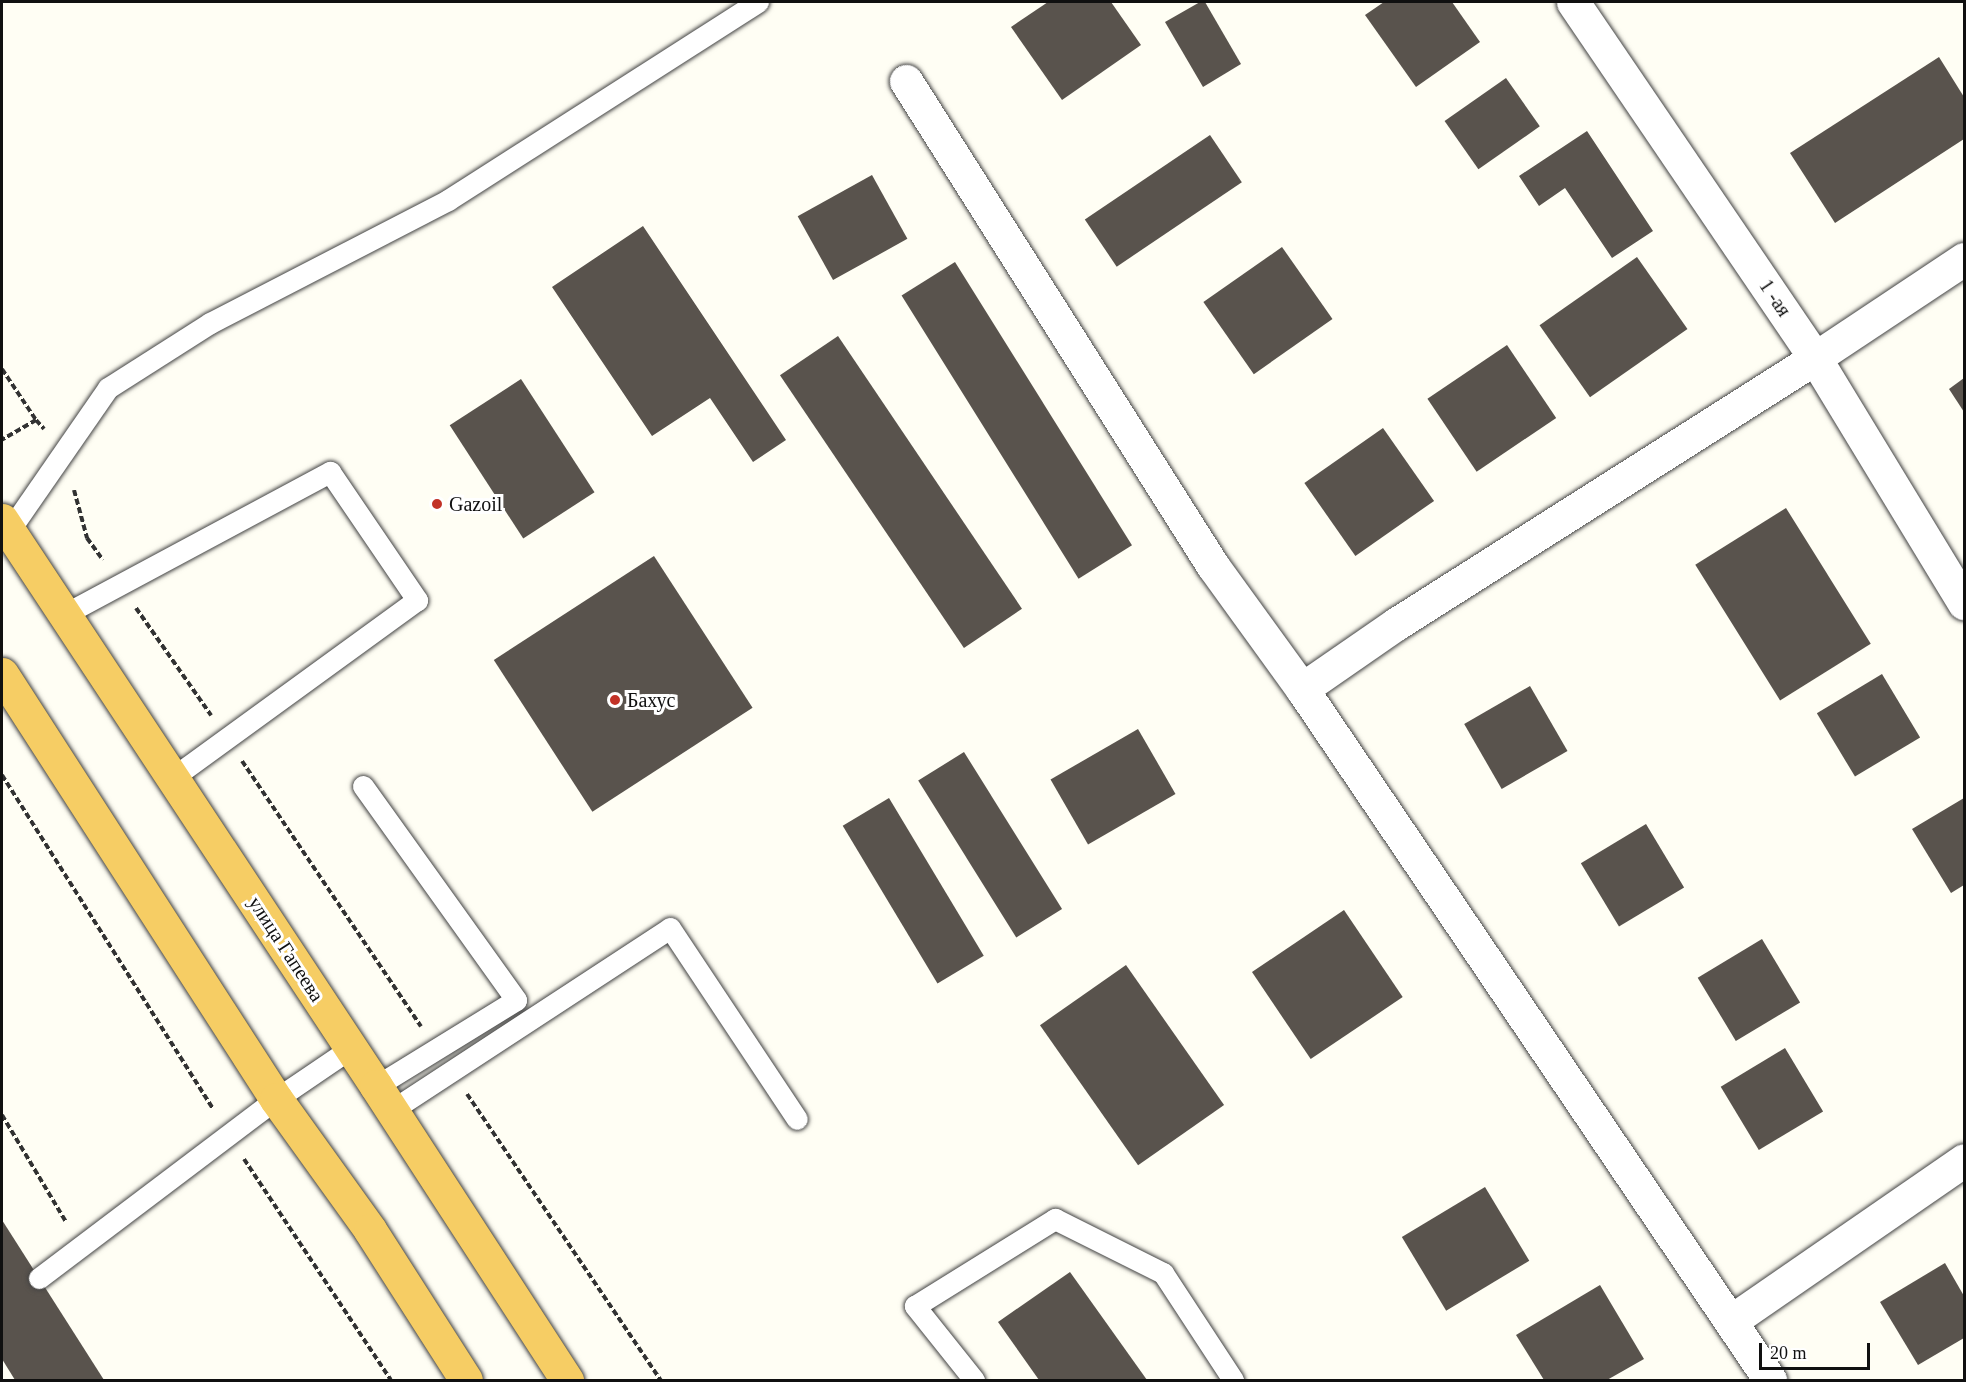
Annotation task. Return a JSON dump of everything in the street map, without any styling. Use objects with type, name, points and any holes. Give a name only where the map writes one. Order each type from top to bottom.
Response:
[{"type":"highway","name":"улица Гапеева","points":[[4,529],[65,614],[173,777],[567,1380]]},
{"type":"highway","points":[[2,674],[276,1099],[370,1230],[466,1380]]},
{"type":"street","name":"1 -ая","points":[[1573,2],[1815,358],[1965,603]]},
{"type":"street","points":[[906,81],[1214,566],[1302,689],[1770,1380]]},
{"type":"street","points":[[1302,689],[1396,624],[1815,358],[1965,259]]},
{"type":"street","points":[[1731,1321],[1965,1160]]},
{"type":"lane","points":[[4,529],[64,453],[108,388],[210,323],[448,200],[758,2]]},
{"type":"lane","points":[[65,614],[330,472],[417,600],[173,777]]},
{"type":"lane","points":[[363,786],[516,1000],[384,1098]]},
{"type":"lane","points":[[384,1098],[670,928],[797,1119]]},
{"type":"lane","points":[[39,1278],[276,1099],[351,1048]]},
{"type":"lane","points":[[974,1380],[915,1306],[1055,1219],[1164,1273],[1233,1380]]},
{"type":"path","points":[[2,369],[36,420],[2,440]]},
{"type":"path","points":[[64,453],[87,538],[107,567]]},
{"type":"path","points":[[133,604],[213,718]]},
{"type":"path","points":[[239,757],[427,1034]]},
{"type":"path","points":[[2,775],[228,1135],[391,1380]]},
{"type":"path","points":[[460,1084],[661,1380]]},
{"type":"path","points":[[2,1115],[81,1246]]},
{"type":"building","points":[[1048,2],[1111,2],[1141,45],[1062,100],[1011,27]]},
{"type":"building","points":[[1200,2],[1205,2],[1241,64],[1203,87],[1165,22]]},
{"type":"building","points":[[1384,2],[1452,2],[1480,42],[1416,87],[1365,15]]},
{"type":"building","points":[[1939,57],[1964,97],[1964,139],[1835,223],[1790,153]]},
{"type":"building","points":[[1506,78],[1540,126],[1478,169],[1445,121]]},
{"type":"building","points":[[1587,131],[1653,231],[1612,258],[1565,188],[1539,206],[1519,176]]},
{"type":"building","points":[[1210,135],[1242,182],[1117,267],[1085,219]]},
{"type":"building","points":[[872,175],[907,239],[833,280],[798,216]]},
{"type":"building","points":[[643,226],[786,440],[753,462],[710,398],[652,436],[552,287]]},
{"type":"building","points":[[1282,247],[1332,319],[1254,374],[1203,302]]},
{"type":"building","points":[[1637,257],[1687,329],[1590,397],[1540,325]]},
{"type":"building","points":[[955,262],[1132,545],[1079,579],[902,295]]},
{"type":"building","points":[[838,336],[1022,609],[964,648],[780,375]]},
{"type":"building","points":[[1507,345],[1556,418],[1477,472],[1427,399]]},
{"type":"building","points":[[1964,378],[1964,412],[1949,389]]},
{"type":"building","points":[[521,379],[595,492],[523,539],[450,425]]},
{"type":"building","points":[[1383,428],[1434,501],[1355,556],[1304,483]]},
{"type":"building","points":[[1786,508],[1871,644],[1780,700],[1695,565]]},
{"type":"building","points":[[654,556],[753,708],[592,812],[494,660]]},
{"type":"building","points":[[1882,674],[1920,737],[1855,777],[1817,713]]},
{"type":"building","points":[[1530,686],[1568,751],[1502,789],[1464,724]]},
{"type":"building","points":[[1138,729],[1176,794],[1088,844],[1051,780]]},
{"type":"building","points":[[964,752],[1062,909],[1016,938],[918,781]]},
{"type":"building","points":[[889,798],[984,956],[937,984],[843,826]]},
{"type":"building","points":[[1964,798],[1964,885],[1951,893],[1912,829]]},
{"type":"building","points":[[1646,824],[1684,887],[1619,927],[1581,863]]},
{"type":"building","points":[[1344,910],[1403,997],[1311,1059],[1252,972]]},
{"type":"building","points":[[1762,939],[1800,1002],[1736,1041],[1698,978]]},
{"type":"building","points":[[1126,965],[1224,1105],[1138,1165],[1040,1025]]},
{"type":"building","points":[[1785,1048],[1823,1111],[1759,1150],[1721,1087]]},
{"type":"building","points":[[1485,1187],[1529,1261],[1446,1311],[1402,1237]]},
{"type":"building","points":[[2,1220],[104,1380],[15,1380],[2,1359]]},
{"type":"building","points":[[1945,1263],[1964,1296],[1964,1338],[1918,1365],[1880,1302]]},
{"type":"building","points":[[1070,1272],[1147,1380],[1039,1380],[998,1322]]},
{"type":"building","points":[[1600,1285],[1644,1359],[1607,1380],[1544,1380],[1516,1335]]},
{"type":"place","name":"Gazoil","points":[[437,504]]},
{"type":"place","name":"Бахус","points":[[615,700]]}]
